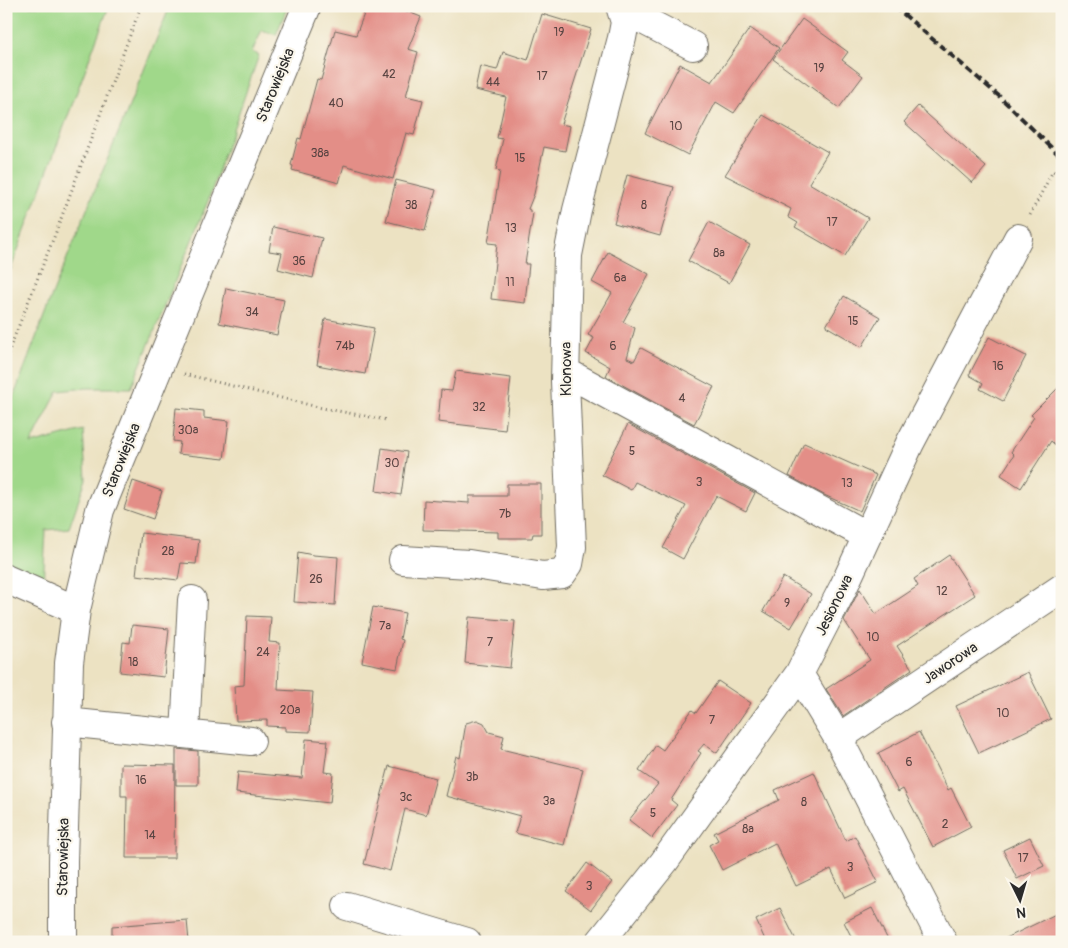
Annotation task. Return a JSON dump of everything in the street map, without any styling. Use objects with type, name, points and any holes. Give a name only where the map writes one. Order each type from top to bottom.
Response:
[{"type":"street","name":"Starowiejska","points":[[63,942],[63,861],[69,663],[76,610],[100,510],[307,6]]},
{"type":"street","name":"Klonowa","points":[[621,8],[693,46]]},
{"type":"street","name":"Klonowa","points":[[403,560],[469,564],[543,576],[562,574],[569,564],[572,547],[566,372],[568,255],[577,210],[622,38],[625,22],[621,8]]},
{"type":"street","name":"Jesionowa","points":[[600,942],[664,862],[799,674],[843,588],[910,443],[1018,238]]},
{"type":"street","points":[[566,372],[867,536]]},
{"type":"street","points":[[6,579],[76,610]]},
{"type":"street","name":"Jaworowa","points":[[838,738],[1062,588]]},
{"type":"street","points":[[185,734],[192,600]]},
{"type":"street","points":[[799,674],[838,738],[943,942]]},
{"type":"street","points":[[66,722],[251,740]]},
{"type":"street","points":[[347,906],[467,942]]},
{"type":"path","points":[[6,358],[142,6]]},
{"type":"path","points":[[1018,238],[1053,170],[1059,175],[1062,172]]},
{"type":"path","points":[[159,368],[322,408],[386,420]]},
{"type":"green space","points":[[6,6],[109,6],[6,282]]},
{"type":"green space","points":[[170,6],[288,6],[276,35],[262,30],[252,52],[259,55],[208,201],[131,388],[87,388],[58,391],[31,444],[83,430],[86,479],[69,528],[46,530],[43,586],[6,563],[6,417],[52,295]]},
{"type":"building","points":[[367,6],[393,6],[421,17],[408,49],[418,52],[406,96],[423,100],[414,135],[406,133],[393,179],[344,165],[339,183],[292,170],[293,166],[291,165],[298,138],[301,139],[317,79],[321,80],[335,30],[356,35]]},
{"type":"building","points":[[542,14],[591,29],[561,124],[570,126],[565,151],[544,147],[534,194],[528,209],[533,213],[525,264],[529,264],[525,303],[491,299],[497,244],[488,243],[500,171],[496,170],[503,139],[497,138],[506,97],[475,90],[480,66],[497,70],[503,52],[528,60]]},
{"type":"building","points":[[802,19],[848,52],[842,60],[863,76],[839,108],[773,59]]},
{"type":"building","points":[[750,28],[779,48],[734,113],[716,102],[688,155],[645,133],[680,64],[712,82]]},
{"type":"building","points":[[918,106],[986,167],[972,183],[904,122]]},
{"type":"building","points":[[763,115],[828,152],[809,183],[868,218],[845,256],[795,227],[798,223],[788,217],[791,209],[725,175]]},
{"type":"building","points":[[627,175],[674,187],[660,236],[614,223]]},
{"type":"building","points":[[396,180],[436,190],[425,231],[386,221]]},
{"type":"building","points":[[709,222],[750,245],[729,283],[688,261]]},
{"type":"building","points":[[273,227],[322,238],[313,278],[278,269],[282,253],[269,251]]},
{"type":"building","points":[[608,252],[649,274],[623,322],[635,328],[627,358],[634,361],[641,348],[714,387],[694,424],[606,376],[610,367],[586,353],[594,338],[588,335],[612,293],[592,282]]},
{"type":"building","points":[[226,288],[284,300],[277,335],[219,323]]},
{"type":"building","points":[[844,296],[880,317],[862,347],[826,326]]},
{"type":"building","points":[[325,319],[374,328],[365,374],[317,365]]},
{"type":"building","points":[[989,337],[1026,356],[1003,401],[980,389],[983,383],[969,375]]},
{"type":"building","points":[[456,371],[511,378],[505,430],[438,422],[441,390],[452,391]]},
{"type":"building","points":[[1062,384],[1062,451],[1051,441],[1021,488],[1001,475],[1014,455],[1011,452],[1034,417],[1031,415]]},
{"type":"building","points":[[176,408],[204,411],[204,418],[229,421],[224,459],[178,454],[180,442],[173,441]]},
{"type":"building","points":[[628,424],[755,493],[746,511],[716,496],[683,559],[663,548],[686,506],[635,482],[631,490],[602,475]]},
{"type":"building","points":[[804,443],[876,475],[860,511],[824,495],[789,476]]},
{"type":"building","points":[[382,448],[407,452],[401,495],[376,491]]},
{"type":"building","points":[[133,481],[162,491],[153,519],[124,509]]},
{"type":"building","points":[[507,484],[541,484],[541,534],[533,534],[532,538],[498,538],[498,532],[423,530],[424,500],[469,503],[469,496],[507,496]]},
{"type":"building","points":[[141,533],[199,540],[196,564],[181,563],[178,580],[136,575]]},
{"type":"building","points":[[298,552],[338,557],[335,605],[294,602]]},
{"type":"building","points":[[949,555],[975,595],[897,646],[912,669],[843,716],[826,689],[870,660],[844,620],[860,589],[876,614],[918,586],[914,579]]},
{"type":"building","points":[[783,577],[811,594],[791,628],[763,611]]},
{"type":"building","points":[[373,607],[405,613],[400,639],[403,640],[397,669],[362,662]]},
{"type":"building","points":[[247,616],[271,617],[269,642],[280,643],[278,690],[313,692],[310,732],[285,731],[285,727],[267,726],[267,720],[236,721],[234,686],[244,685]]},
{"type":"building","points":[[469,617],[515,621],[510,668],[465,663]]},
{"type":"building","points":[[132,625],[169,629],[164,677],[120,672],[123,642],[130,643]]},
{"type":"building","points":[[1028,672],[1051,719],[979,753],[956,706]]},
{"type":"building","points":[[718,681],[751,703],[717,753],[704,744],[698,751],[701,753],[671,800],[677,805],[652,838],[629,820],[658,784],[639,771],[656,745],[663,750],[692,710],[696,713]]},
{"type":"building","points":[[477,720],[484,723],[489,732],[504,736],[501,749],[583,769],[564,845],[515,833],[520,816],[446,796],[456,756],[460,758],[466,723]]},
{"type":"building","points":[[919,732],[948,790],[951,788],[971,827],[933,847],[903,789],[898,792],[878,753]]},
{"type":"building","points":[[306,739],[328,741],[324,772],[333,773],[330,803],[236,793],[238,772],[302,778]]},
{"type":"building","points":[[176,749],[198,751],[198,785],[176,785]]},
{"type":"building","points":[[121,764],[175,765],[174,858],[126,858],[127,796],[121,796]]},
{"type":"building","points":[[389,766],[436,778],[426,815],[405,809],[390,871],[364,864]]},
{"type":"building","points":[[814,772],[846,841],[855,836],[878,882],[845,898],[831,869],[796,886],[775,843],[722,870],[709,845],[718,840],[714,833],[779,800],[775,790]]},
{"type":"building","points":[[1030,837],[1044,866],[1017,879],[1003,850]]},
{"type":"building","points":[[587,863],[612,882],[591,910],[566,891]]},
{"type":"building","points":[[780,908],[797,942],[766,942],[756,920]]},
{"type":"building","points":[[872,908],[889,942],[854,942],[844,922]]},
{"type":"building","points":[[1062,911],[1062,942],[998,942]]},
{"type":"building","points":[[187,920],[189,942],[112,942],[112,926]]},
{"type":"railway","points":[[894,6],[999,96],[1062,158]]}]
